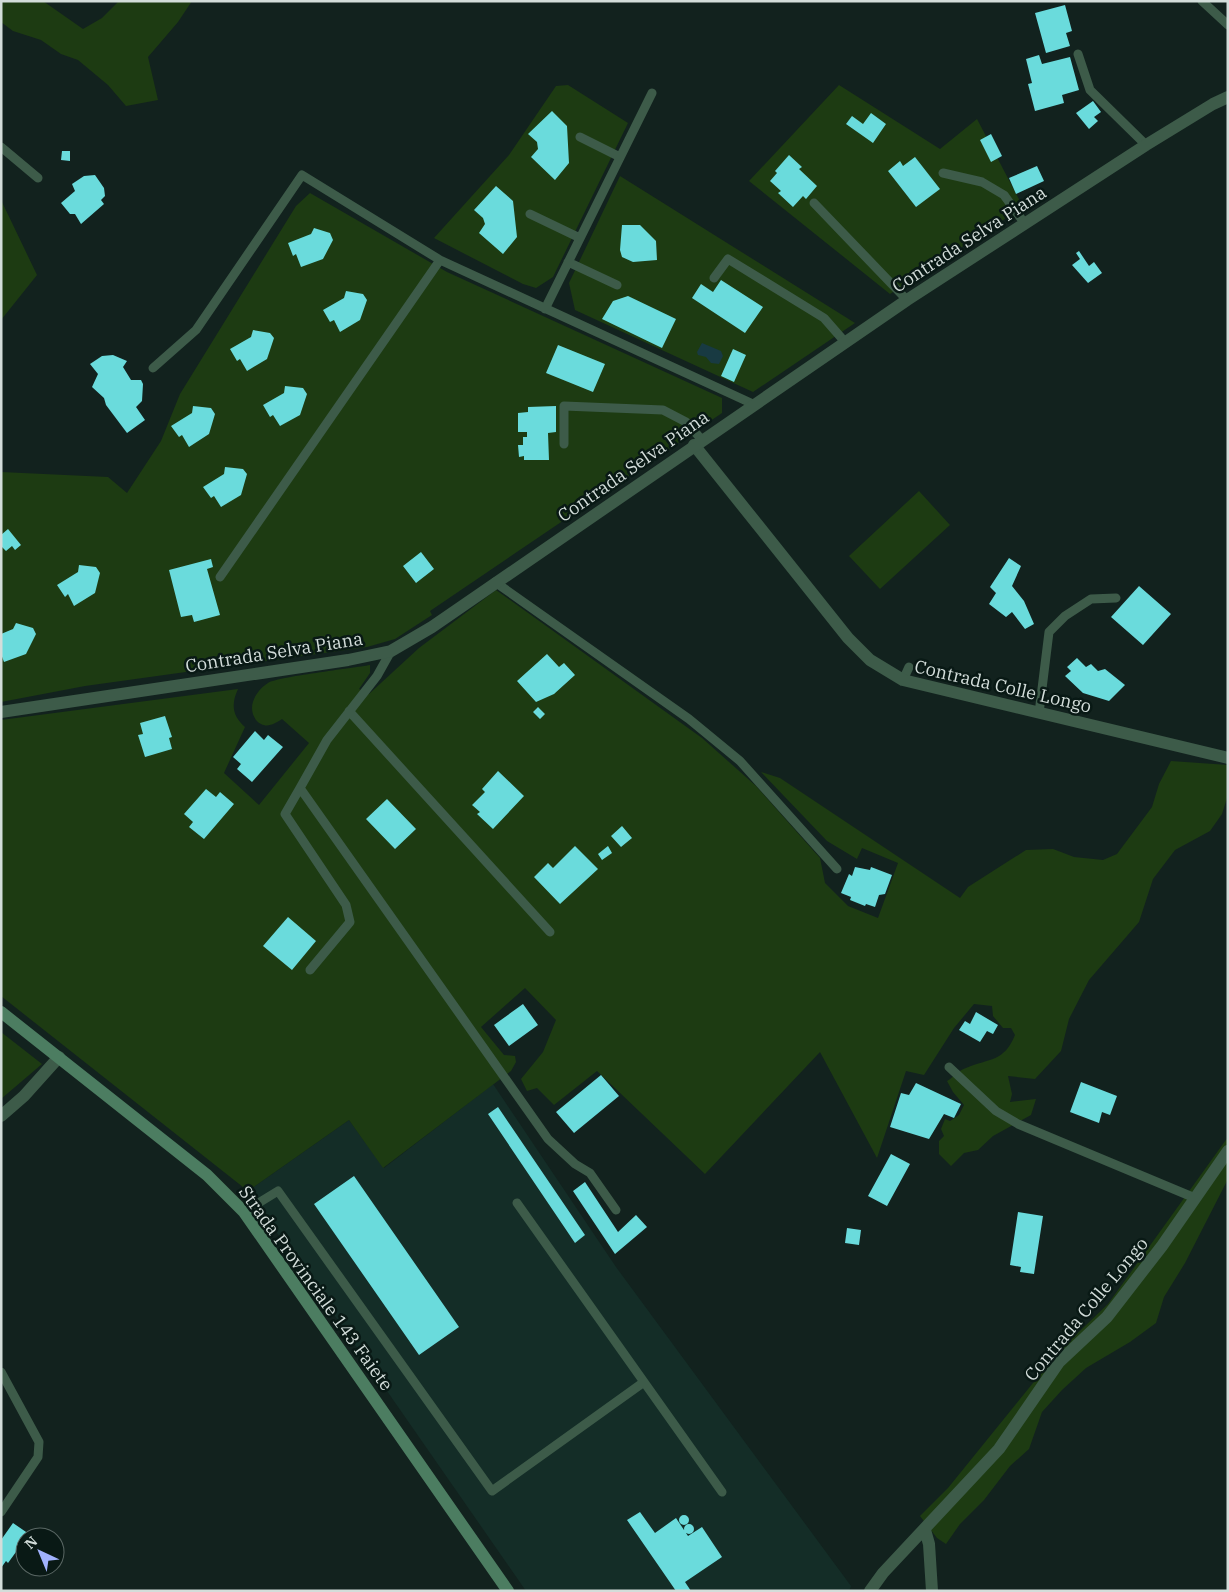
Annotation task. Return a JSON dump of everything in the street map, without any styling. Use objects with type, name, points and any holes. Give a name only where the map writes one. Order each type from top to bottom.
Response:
[{"type":"main road","name":"Strada Provinciale 143 Faiete","points":[[1,1012],[207,1176],[244,1212],[508,1591]]},
{"type":"street","name":"Contrada Selva Piana","points":[[1,712],[256,675],[391,651],[432,627],[753,404],[907,300],[1146,145],[1213,104],[1228,97]]},
{"type":"street","name":"Contrada Colle Longo","points":[[698,442],[848,638],[870,660],[903,680],[1228,758]]},
{"type":"street","points":[[1,1116],[24,1096],[59,1057]]},
{"type":"street","name":"Contrada Colle Longo","points":[[870,1591],[883,1573],[925,1530],[998,1448],[1059,1362],[1107,1317],[1162,1246],[1228,1151]]},
{"type":"street","points":[[925,1530],[929,1544],[932,1591]]},
{"type":"lane","points":[[1202,1],[1228,25]]},
{"type":"lane","points":[[1078,54],[1090,90],[1146,145]]},
{"type":"lane","points":[[545,308],[652,93]]},
{"type":"lane","points":[[580,137],[620,157]]},
{"type":"lane","points":[[1,147],[38,178]]},
{"type":"lane","points":[[943,173],[982,182],[1004,195],[1025,224]]},
{"type":"lane","points":[[153,368],[196,330],[302,175],[440,260],[753,404]]},
{"type":"lane","points":[[814,203],[907,300]]},
{"type":"lane","points":[[530,214],[580,238]]},
{"type":"lane","points":[[714,278],[728,259],[824,318],[845,342]]},
{"type":"lane","points":[[220,578],[440,260]]},
{"type":"lane","points":[[568,262],[617,285]]},
{"type":"lane","points":[[564,444],[564,406],[663,410],[686,422],[698,442]]},
{"type":"lane","points":[[495,582],[689,719],[740,761],[837,870]]},
{"type":"lane","points":[[1039,713],[1049,632],[1065,616],[1091,599],[1116,598]]},
{"type":"lane","points":[[310,970],[350,922],[346,905],[285,814],[327,740],[376,676],[391,651]]},
{"type":"lane","points":[[903,680],[909,668]]},
{"type":"lane","points":[[349,711],[550,932]]},
{"type":"lane","points":[[300,788],[548,1139],[575,1164],[590,1174],[616,1210]]},
{"type":"lane","points":[[949,1066],[996,1111],[1018,1124],[1195,1198]]},
{"type":"lane","points":[[244,1212],[278,1190],[492,1491],[644,1382]]},
{"type":"lane","points":[[518,1202],[722,1492]]},
{"type":"lane","points":[[1,1372],[39,1442],[38,1457],[1,1512]]},
{"type":"shaded area","points":[[493,1084],[616,1267],[851,1586],[849,1591],[526,1591],[248,1191],[349,1120],[384,1168]]},
{"type":"green space","points":[[1,1],[43,1],[83,29],[102,18],[119,1],[192,1],[178,22],[148,57],[158,100],[126,106],[108,85],[78,60],[61,54],[41,40],[13,31],[1,22]]},
{"type":"green space","points":[[568,85],[628,123],[553,277],[536,288],[523,284],[434,238],[509,155],[556,86]]},
{"type":"green space","points":[[839,85],[940,149],[977,119],[1023,207],[890,294],[749,181]]},
{"type":"green space","points":[[620,176],[855,323],[753,392],[575,310],[569,283]]},
{"type":"green space","points":[[310,193],[447,272],[722,398],[722,413],[430,611],[432,615],[395,639],[367,647],[85,686],[1,702],[1,472],[108,477],[127,493],[161,441],[180,394],[296,206]]},
{"type":"green space","points":[[1,200],[37,275],[1,320]]},
{"type":"green space","points":[[919,491],[950,525],[880,589],[849,556]]},
{"type":"green space","points":[[496,590],[702,738],[756,786],[820,858],[825,883],[848,906],[878,918],[898,863],[862,848],[857,859],[827,841],[761,772],[780,778],[960,898],[968,887],[1026,850],[1053,849],[1074,857],[1103,860],[1117,854],[1152,807],[1159,784],[1171,761],[1228,765],[1228,795],[1222,814],[1210,831],[1175,850],[1153,879],[1139,922],[1089,980],[1069,1019],[1061,1051],[1035,1079],[1008,1076],[1012,1094],[1010,1102],[1036,1099],[1031,1115],[993,1136],[978,1150],[964,1153],[951,1166],[939,1154],[939,1141],[944,1136],[941,1129],[945,1119],[950,1121],[959,1115],[964,1105],[947,1081],[963,1069],[1001,1055],[1011,1044],[1015,1035],[1011,1028],[1003,1028],[993,1016],[992,1006],[974,1004],[954,1028],[924,1075],[906,1071],[877,1158],[820,1052],[705,1174],[597,1071],[554,1105],[537,1088],[527,1091],[521,1079],[543,1052],[556,1020],[525,988],[481,1027],[504,1055],[515,1056],[516,1062],[511,1071],[383,1168],[349,1120],[248,1191],[1,996],[1,720],[238,689],[234,700],[234,710],[237,719],[245,727],[224,773],[259,805],[309,743],[282,719],[269,725],[261,724],[257,721],[254,717],[252,704],[262,688],[268,683],[285,678],[370,665],[370,673],[359,689],[369,694],[419,648]]},
{"type":"green space","points":[[1,1032],[42,1064],[1,1099]]},
{"type":"green space","points":[[1228,1137],[1228,1179],[1185,1263],[1164,1297],[1156,1323],[1130,1342],[1086,1368],[1062,1390],[1042,1412],[1029,1449],[1010,1466],[984,1500],[960,1524],[946,1544],[937,1538],[920,1516],[948,1488],[1058,1352],[1108,1304]]},
{"type":"water","points":[[702,343],[721,351],[723,356],[719,364],[711,363],[706,357],[698,355],[697,352]]},
{"type":"building","points":[[1065,5],[1072,31],[1066,33],[1070,46],[1046,53],[1035,13]]},
{"type":"building","points":[[1039,55],[1042,64],[1070,57],[1079,90],[1062,95],[1064,103],[1035,111],[1028,84],[1032,83],[1026,59]]},
{"type":"building","points":[[1093,101],[1101,112],[1094,117],[1098,121],[1089,129],[1076,113]]},
{"type":"building","points":[[552,111],[567,126],[569,163],[555,180],[531,157],[538,149],[537,142],[528,134]]},
{"type":"building","points":[[871,113],[886,124],[873,143],[846,124],[852,116],[863,124]]},
{"type":"building","points":[[991,134],[1002,156],[991,162],[980,140]]},
{"type":"building","points":[[62,151],[70,151],[70,161],[61,160]]},
{"type":"building","points":[[789,155],[802,167],[799,169],[817,186],[806,199],[803,196],[793,207],[778,193],[781,191],[770,181],[777,173],[775,171]]},
{"type":"building","points":[[915,157],[940,189],[916,207],[888,171],[900,161],[903,166]]},
{"type":"building","points":[[1037,166],[1044,181],[1016,194],[1009,178]]},
{"type":"building","points":[[95,175],[104,188],[105,196],[101,200],[104,204],[81,224],[75,214],[70,214],[61,203],[75,191],[72,184],[84,176]]},
{"type":"building","points":[[496,186],[513,201],[517,237],[503,254],[479,233],[485,224],[483,218],[474,210]]},
{"type":"building","points":[[622,225],[640,225],[656,241],[657,260],[633,262],[622,257],[620,250]]},
{"type":"building","points":[[314,228],[330,233],[333,240],[323,259],[301,267],[296,254],[293,256],[288,243],[311,234]]},
{"type":"building","points":[[1079,251],[1089,266],[1094,262],[1102,273],[1088,283],[1072,265],[1080,259],[1076,253]]},
{"type":"building","points":[[721,280],[763,307],[745,333],[692,298],[701,284],[713,292]]},
{"type":"building","points":[[346,291],[363,294],[367,300],[360,320],[340,332],[334,320],[330,322],[323,310],[344,298]]},
{"type":"building","points":[[628,296],[676,319],[662,348],[602,319],[613,301]]},
{"type":"building","points":[[253,330],[270,333],[274,338],[267,359],[247,371],[240,359],[237,361],[230,349],[251,337]]},
{"type":"building","points":[[558,345],[605,364],[593,392],[546,373]]},
{"type":"building","points":[[733,349],[746,355],[734,382],[721,376]]},
{"type":"building","points":[[113,355],[127,361],[123,367],[131,380],[141,380],[143,384],[142,401],[136,407],[145,420],[127,433],[106,405],[104,398],[92,387],[98,374],[90,364],[102,356]]},
{"type":"building","points":[[285,386],[303,388],[307,394],[300,415],[280,426],[273,415],[270,417],[263,405],[284,393]]},
{"type":"building","points":[[193,406],[211,408],[215,414],[209,434],[189,447],[182,435],[179,437],[171,426],[192,413]]},
{"type":"building","points":[[556,406],[556,432],[548,433],[549,460],[524,460],[524,456],[519,457],[518,445],[523,445],[523,437],[527,437],[527,432],[518,432],[518,413],[528,412],[528,407]]},
{"type":"building","points":[[225,467],[243,469],[247,474],[241,495],[221,507],[214,496],[211,498],[203,487],[224,474]]},
{"type":"building","points":[[8,529],[21,545],[15,550],[12,546],[6,551],[1,546],[1,535]]},
{"type":"building","points":[[421,552],[434,569],[416,583],[403,566]]},
{"type":"building","points":[[1009,558],[1021,566],[1012,586],[1024,601],[1034,624],[1025,629],[1012,612],[1006,617],[989,604],[996,593],[990,587]]},
{"type":"building","points":[[211,559],[213,567],[207,569],[220,615],[194,622],[192,615],[181,617],[169,570]]},
{"type":"building","points":[[79,565],[96,567],[100,573],[95,593],[74,606],[68,594],[65,597],[57,585],[78,572]]},
{"type":"building","points":[[1139,586],[1171,614],[1143,645],[1111,617]]},
{"type":"building","points":[[16,623],[33,628],[36,634],[26,654],[4,662],[1,654],[1,634],[13,629]]},
{"type":"building","points":[[547,654],[559,667],[564,663],[575,675],[554,694],[536,702],[517,681]]},
{"type":"building","points":[[1077,658],[1086,667],[1091,664],[1098,671],[1105,669],[1125,685],[1109,701],[1083,693],[1065,676],[1071,671],[1067,667]]},
{"type":"building","points":[[538,707],[545,714],[540,719],[533,712]]},
{"type":"building","points":[[165,716],[172,737],[169,738],[172,749],[145,757],[138,735],[143,734],[140,723]]},
{"type":"building","points":[[255,731],[264,740],[268,735],[283,747],[252,782],[237,769],[241,764],[233,757]]},
{"type":"building","points":[[498,771],[524,796],[493,829],[477,814],[480,812],[472,805],[485,792],[482,789]]},
{"type":"building","points":[[206,789],[216,797],[220,792],[234,804],[204,839],[189,827],[193,822],[184,814]]},
{"type":"building","points":[[387,799],[416,829],[395,849],[366,819]]},
{"type":"building","points":[[622,826],[632,838],[621,847],[611,836]]},
{"type":"building","points":[[575,846],[598,869],[560,904],[534,877],[548,863],[553,868]]},
{"type":"building","points":[[608,846],[612,853],[602,860],[598,854]]},
{"type":"building","points":[[855,867],[870,870],[871,867],[892,875],[885,894],[879,895],[875,907],[866,904],[865,906],[850,900],[851,897],[841,893],[849,874],[852,876]]},
{"type":"building","points":[[288,917],[316,941],[292,970],[263,946]]},
{"type":"building","points":[[523,1004],[538,1025],[509,1046],[494,1025]]},
{"type":"building","points":[[976,1012],[998,1025],[993,1034],[987,1031],[980,1042],[959,1030],[965,1021],[970,1024]]},
{"type":"building","points":[[601,1075],[619,1096],[574,1133],[556,1112]]},
{"type":"building","points":[[1081,1082],[1117,1096],[1110,1115],[1102,1112],[1099,1123],[1070,1112]]},
{"type":"building","points":[[916,1083],[961,1104],[954,1118],[944,1114],[929,1139],[890,1127],[901,1093],[909,1095]]},
{"type":"building","points":[[498,1107],[585,1235],[575,1243],[488,1114]]},
{"type":"building","points":[[891,1154],[910,1164],[887,1206],[868,1196]]},
{"type":"building","points":[[354,1176],[459,1327],[419,1355],[314,1204]]},
{"type":"building","points":[[585,1182],[618,1232],[636,1215],[647,1227],[615,1254],[573,1191]]},
{"type":"building","points":[[1018,1212],[1043,1216],[1034,1274],[1020,1272],[1021,1267],[1010,1265]]},
{"type":"building","points":[[847,1228],[861,1230],[859,1245],[845,1243]]},
{"type":"building","points":[[640,1512],[655,1533],[676,1518],[688,1536],[702,1527],[722,1557],[685,1582],[691,1591],[676,1591],[627,1520]]},
{"type":"building","points":[[684,1515],[689,1520],[684,1525],[679,1520]]},
{"type":"building","points":[[13,1523],[19,1527],[15,1527],[15,1553],[8,1563],[6,1561],[1,1568],[1,1540]]},
{"type":"building","points":[[689,1524],[694,1529],[689,1534],[684,1529]]}]
